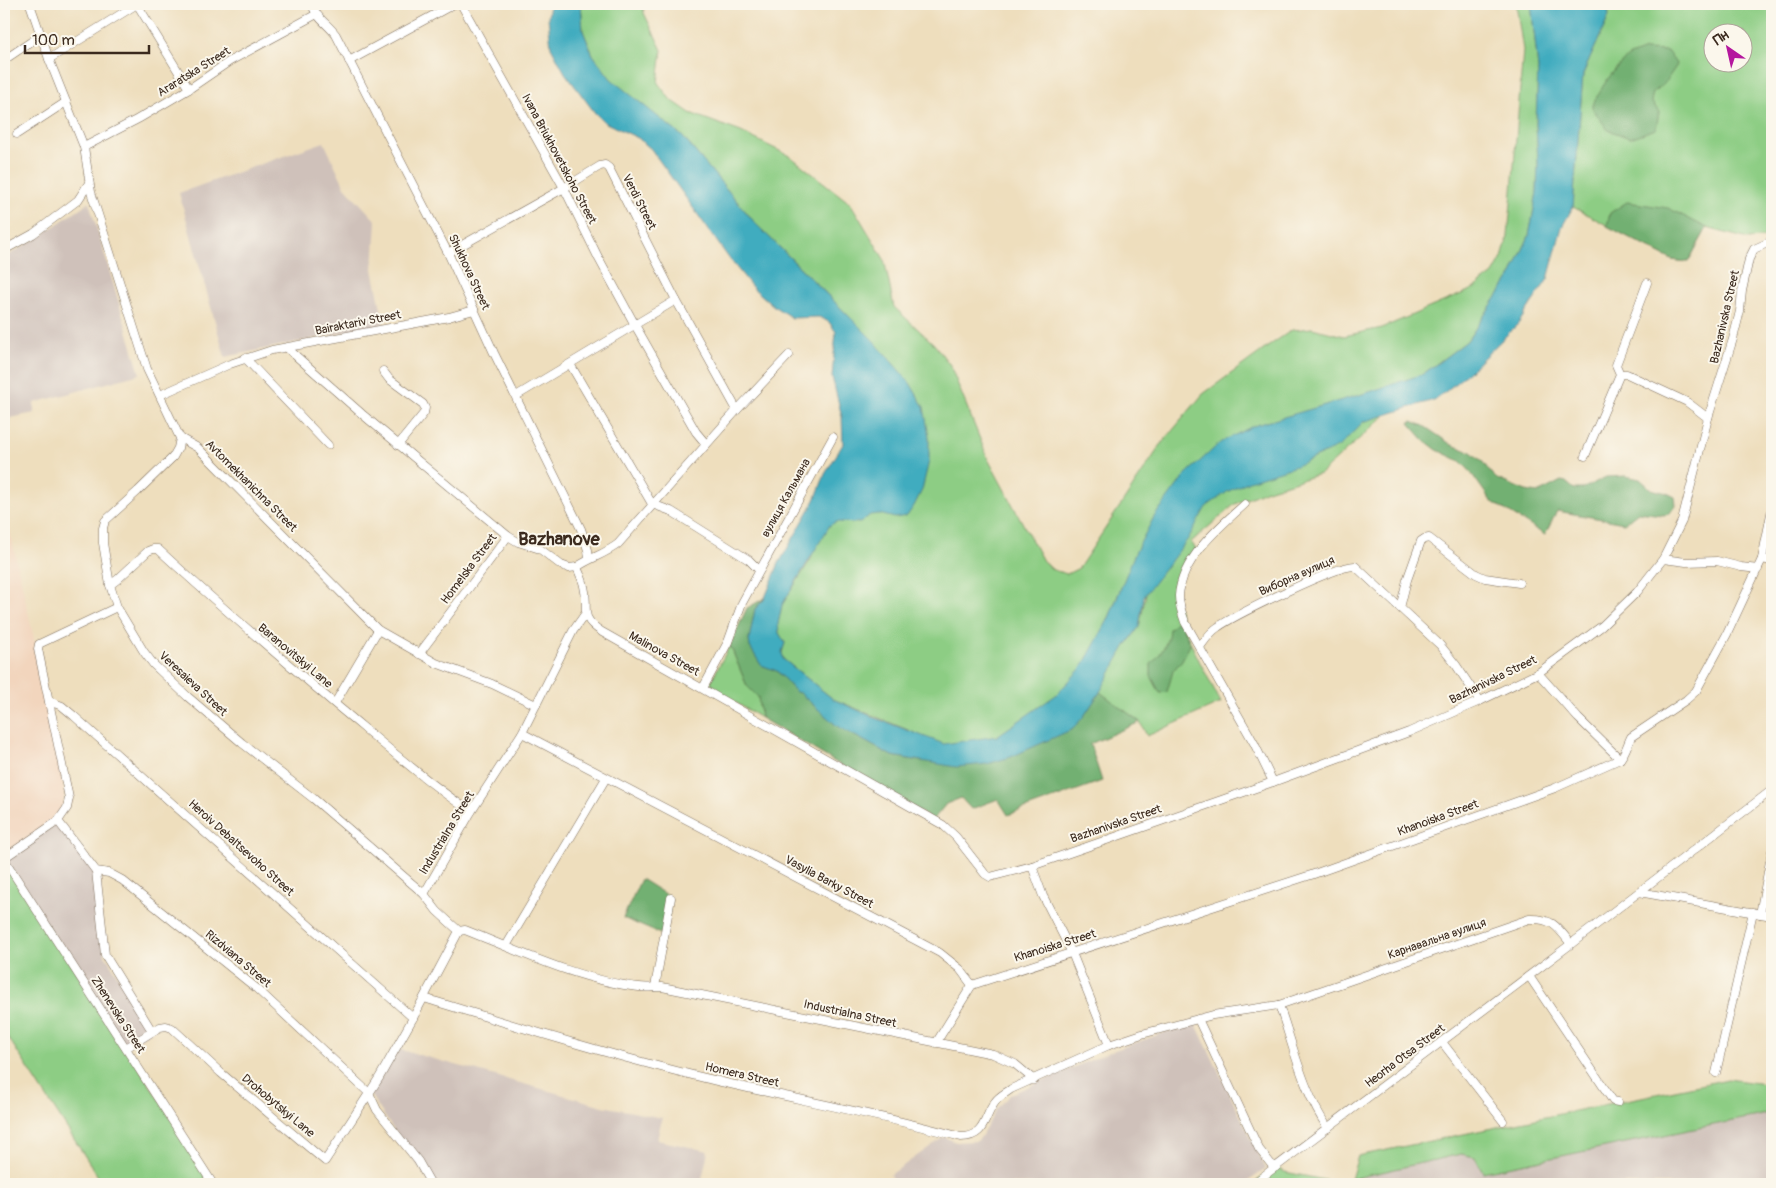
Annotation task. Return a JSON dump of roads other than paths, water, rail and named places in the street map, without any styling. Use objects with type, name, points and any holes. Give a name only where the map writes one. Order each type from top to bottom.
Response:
[{"type":"street","points":[[30,4],[49,59],[84,147],[89,183],[148,369],[180,438]]},
{"type":"street","points":[[49,59],[137,4],[189,89]]},
{"type":"street","points":[[312,4],[315,15]]},
{"type":"street","points":[[349,61],[454,4]]},
{"type":"street","name":"Ivana Briukhovetskoho Street","points":[[462,4],[564,188],[598,257],[635,325],[696,432],[706,444]]},
{"type":"street","name":"Araratska Street","points":[[84,147],[138,119],[189,89],[230,61],[315,15]]},
{"type":"street","name":"Shukhova Street","points":[[315,15],[330,27],[448,253],[581,529],[589,559]]},
{"type":"street","points":[[4,60],[40,35]]},
{"type":"street","points":[[17,134],[66,102]]},
{"type":"street","name":"Verdi Street","points":[[448,253],[600,166],[605,165],[609,168],[676,300],[737,410]]},
{"type":"street","points":[[4,250],[33,234],[78,200],[89,183]]},
{"type":"street","name":"Bazhanivska Street","points":[[1032,866],[1273,782],[1409,732],[1480,701],[1538,672],[1602,626],[1637,592],[1663,559],[1682,521],[1708,418],[1734,339],[1742,291],[1750,259],[1754,249],[1772,241]]},
{"type":"street","points":[[1585,456],[1620,374],[1616,365],[1647,283]]},
{"type":"street","points":[[516,396],[676,300]]},
{"type":"street","name":"Bairaktariv Street","points":[[160,395],[245,358],[272,350],[449,317],[474,310]]},
{"type":"street","points":[[287,348],[398,445],[508,536]]},
{"type":"street","points":[[585,614],[584,586],[577,567],[589,559],[608,552],[618,544],[706,444],[790,355]]},
{"type":"street","points":[[245,358],[328,444]]},
{"type":"street","points":[[570,364],[652,504],[671,511],[749,560],[759,570]]},
{"type":"street","points":[[383,371],[389,379],[425,408],[424,413],[398,445]]},
{"type":"street","points":[[1620,374],[1627,374],[1687,402],[1708,418]]},
{"type":"street","name":"вулиця Кальмана","points":[[702,688],[728,642],[742,603],[759,570],[833,437]]},
{"type":"street","name":"Veresaieva Street","points":[[180,438],[178,448],[173,457],[105,521],[103,543],[110,585],[116,607],[154,666],[242,743],[314,799],[424,894]]},
{"type":"street","name":"Avtomekhanichna Street","points":[[180,438],[198,448],[378,630],[436,663],[492,684],[536,704]]},
{"type":"street","points":[[1245,504],[1214,532],[1188,566],[1182,578],[1179,596],[1185,622],[1254,743],[1273,782]]},
{"type":"street","points":[[1538,672],[1578,718],[1620,759],[1625,754],[1631,737],[1686,700],[1696,691],[1727,634],[1758,569],[1762,559],[1772,509]]},
{"type":"street","name":"Homelska Street","points":[[419,654],[508,536],[523,544],[540,549],[561,565],[569,568],[577,567]]},
{"type":"street","points":[[1400,608],[1407,580],[1421,541],[1424,539],[1429,538],[1484,578],[1519,583]]},
{"type":"street","name":"Baranovitskyi Lane","points":[[110,585],[118,580],[148,551],[158,549],[260,642],[439,790],[471,812]]},
{"type":"street","points":[[1663,559],[1686,562],[1717,561],[1758,569]]},
{"type":"street","points":[[1762,559],[1772,561]]},
{"type":"street","name":"Виборна вулиця","points":[[1200,647],[1217,627],[1240,614],[1350,565],[1358,567],[1440,645],[1480,701]]},
{"type":"street","points":[[4,858],[58,820],[67,808],[69,798],[38,649],[39,644],[116,607]]},
{"type":"street","name":"Malinova Street","points":[[585,614],[592,625],[602,632],[943,825],[956,836],[985,874],[990,877],[996,877],[1032,866]]},
{"type":"street","name":"Industrialna Street","points":[[585,614],[573,631],[522,733],[471,812],[424,894],[437,911],[460,931],[465,930],[553,965],[592,977],[638,987],[654,987],[992,1054],[1015,1064],[1034,1080]]},
{"type":"street","points":[[335,704],[378,630]]},
{"type":"street","name":"Heroiv Debaltsevoho Street","points":[[49,701],[62,706],[82,722],[414,1018]]},
{"type":"street","name":"Vasylia Barky Street","points":[[522,733],[748,850],[940,953],[960,970],[972,985]]},
{"type":"street","name":"Khanoiska Street","points":[[972,985],[1311,875],[1555,788],[1620,759]]},
{"type":"street","points":[[506,946],[606,778]]},
{"type":"street","points":[[1570,944],[1772,790]]},
{"type":"street","points":[[58,820],[96,871],[105,955],[152,1031],[126,1048]]},
{"type":"street","points":[[1716,1073],[1772,851]]},
{"type":"street","name":"Zhenevska Street","points":[[4,858],[213,1184]]},
{"type":"street","points":[[1032,866],[1043,896],[1072,953],[1109,1046]]},
{"type":"street","name":"Rizdviana Street","points":[[96,871],[109,873],[122,880],[241,976],[369,1093],[377,1110],[418,1161],[431,1184]]},
{"type":"street","points":[[1639,892],[1772,916]]},
{"type":"street","points":[[654,987],[671,898]]},
{"type":"street","name":"Карнавальна вулиця","points":[[1109,1046],[1168,1027],[1214,1015],[1279,1005],[1528,919],[1538,919],[1554,924],[1570,944]]},
{"type":"street","points":[[369,1093],[414,1018],[460,931]]},
{"type":"street","name":"Heorha Otsa Street","points":[[1253,1184],[1570,944]]},
{"type":"street","points":[[1529,976],[1613,1101],[1618,1102]]},
{"type":"street","points":[[936,1043],[972,985]]},
{"type":"street","name":"Homera Street","points":[[424,998],[668,1069],[761,1091],[909,1122],[961,1137],[975,1135],[980,1130],[997,1099],[1011,1089],[1109,1046]]},
{"type":"street","points":[[1279,1005],[1305,1080],[1319,1115],[1328,1128]]},
{"type":"street","points":[[1198,1019],[1253,1138],[1270,1164],[1276,1168]]},
{"type":"street","name":"Drohobytskyi Lane","points":[[152,1031],[166,1026],[172,1028],[221,1073],[325,1161],[369,1093]]},
{"type":"street","points":[[1442,1042],[1503,1121]]},
{"type":"water","points":[[550,4],[581,4],[583,31],[593,55],[611,79],[682,136],[756,224],[873,340],[910,383],[924,407],[929,437],[929,461],[922,490],[914,506],[907,516],[895,518],[879,514],[870,515],[860,523],[836,522],[830,525],[782,605],[778,624],[779,633],[785,643],[782,652],[783,659],[833,699],[878,719],[944,744],[997,736],[1056,695],[1082,667],[1108,620],[1135,553],[1154,517],[1185,475],[1221,442],[1253,426],[1423,374],[1467,341],[1511,276],[1529,236],[1537,192],[1538,162],[1536,124],[1538,68],[1531,4],[1607,4],[1609,16],[1583,74],[1573,207],[1562,227],[1548,279],[1518,324],[1471,370],[1437,399],[1363,422],[1340,446],[1296,466],[1249,481],[1227,492],[1206,507],[1188,539],[1144,596],[1139,627],[1125,647],[1100,692],[1073,729],[1011,757],[987,764],[956,767],[892,756],[837,726],[800,693],[796,692],[777,671],[761,665],[750,647],[749,640],[755,609],[764,600],[779,563],[815,500],[825,474],[843,444],[842,417],[832,377],[836,332],[829,322],[819,317],[792,318],[775,307],[752,287],[728,257],[651,149],[638,138],[604,122],[595,113],[565,73],[551,47],[548,17]]},
{"type":"district","name":"Bazhanove","points":[[559,539]]}]
